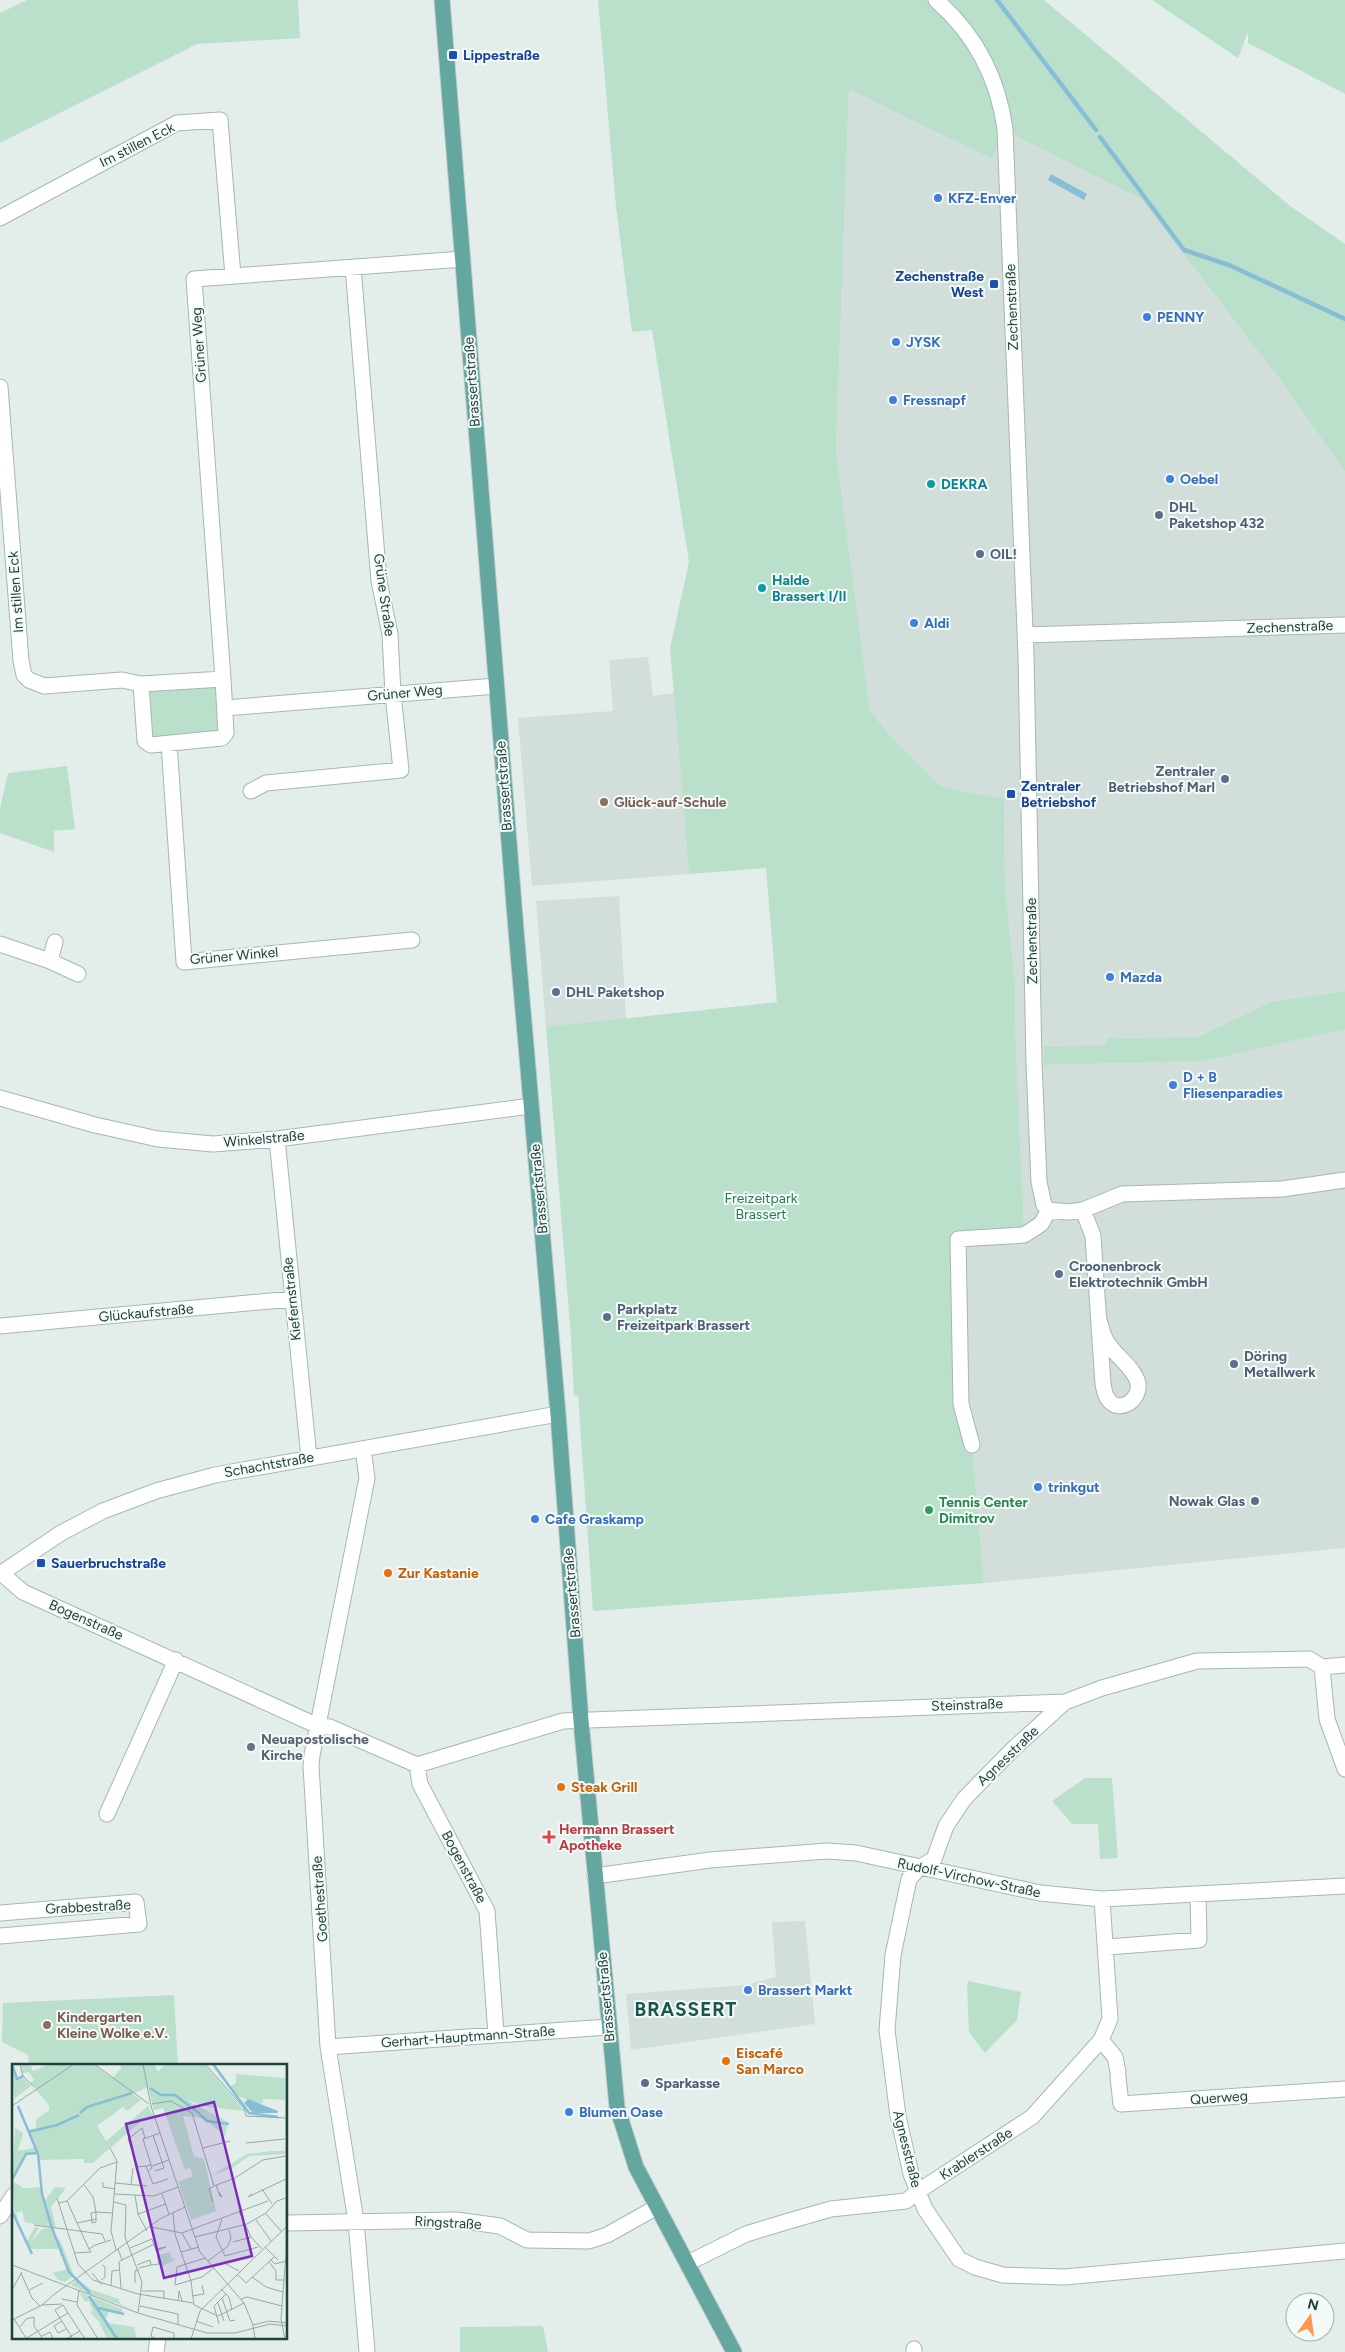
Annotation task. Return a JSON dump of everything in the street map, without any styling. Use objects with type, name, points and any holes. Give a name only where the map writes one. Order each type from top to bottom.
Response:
[{"type":"main road","name":"Brassertstraße","points":[[442,0],[496,686],[558,1414],[582,1722],[608,2027],[617,2107],[636,2167],[734,2352]]},
{"type":"street","name":"Zechenstraße","points":[[936,0],[954,17],[983,57],[999,97],[1005,129],[1024,635],[1038,1162],[1040,1192],[1044,1205],[1049,1210]]},
{"type":"street","name":"Im stillen Eck","points":[[0,218],[177,123],[220,120],[234,276]]},
{"type":"street","name":"Grüner Weg","points":[[141,684],[145,741],[152,745],[222,738],[226,734],[194,279],[462,258]]},
{"type":"street","name":"Grüne Straße","points":[[251,791],[266,782],[401,770],[393,694],[390,634],[379,581],[353,267]]},
{"type":"street","name":"Im stillen Eck","points":[[0,387],[21,661],[24,675],[28,680],[44,686],[122,680],[141,684]]},
{"type":"street","name":"Zechenstraße","points":[[1024,635],[1345,626]]},
{"type":"street","points":[[141,684],[223,679]]},
{"type":"street","name":"Grüner Weg","points":[[225,708],[496,686]]},
{"type":"street","name":"Grüner Winkel","points":[[169,743],[184,962],[412,940]]},
{"type":"street","points":[[50,961],[56,942]]},
{"type":"street","points":[[0,944],[50,961],[78,974]]},
{"type":"street","name":"Winkelstraße","points":[[0,1098],[95,1125],[158,1139],[213,1144],[277,1139],[531,1106]]},
{"type":"street","name":"Kiefernstraße","points":[[277,1139],[309,1458]]},
{"type":"street","points":[[972,1445],[961,1404],[958,1239],[1024,1236],[1041,1224],[1049,1210],[1062,1212],[1083,1210],[1122,1194],[1282,1190],[1345,1180]]},
{"type":"street","points":[[1083,1210],[1093,1236],[1103,1384],[1107,1399],[1113,1404],[1122,1406],[1128,1404],[1137,1393],[1138,1383],[1134,1374],[1106,1341],[1099,1320]]},
{"type":"street","name":"Glückaufstraße","points":[[0,1326],[292,1299]]},
{"type":"street","name":"Schachtstraße","points":[[1,1573],[61,1533],[103,1511],[156,1491],[216,1475],[558,1414]]},
{"type":"street","name":"Goethestraße","points":[[363,1449],[367,1478],[311,1766],[328,2047],[356,2221],[367,2352]]},
{"type":"street","name":"Bogenstraße","points":[[1,1573],[23,1592],[318,1726],[330,1726],[417,1766],[420,1784],[487,1911],[496,2034]]},
{"type":"street","name":"Steinstraße","points":[[582,1722],[1065,1702],[1102,1688],[1197,1661],[1309,1659],[1322,1667],[1345,1666]]},
{"type":"street","points":[[107,1814],[176,1660]]},
{"type":"street","points":[[1322,1667],[1327,1719],[1345,1769]]},
{"type":"street","name":"Agnesstraße","points":[[1065,1702],[1000,1761],[970,1792],[946,1826],[934,1859],[919,1868],[909,1879],[893,1955],[887,2030],[898,2116],[917,2192],[925,2209],[960,2259],[975,2268],[1003,2275],[1065,2277],[1345,2250]]},
{"type":"street","points":[[417,1766],[563,1721],[582,1722]]},
{"type":"street","name":"Rudolf-Virchow-Straße","points":[[595,1876],[710,1860],[827,1851],[856,1853],[1040,1893],[1102,1899],[1345,1886]]},
{"type":"street","points":[[1107,1947],[1199,1940],[1198,1894]]},
{"type":"street","name":"Krablerstraße","points":[[688,2263],[746,2234],[831,2208],[906,2202],[917,2192],[1032,2117],[1101,2040],[1110,2019],[1107,1947],[1102,1899]]},
{"type":"street","name":"Grabbestraße","points":[[0,1913],[136,1902],[139,1924],[0,1936]]},
{"type":"street","name":"Gerhart-Hauptmann-Straße","points":[[328,2047],[608,2027]]},
{"type":"street","name":"Querweg","points":[[1101,2040],[1114,2057],[1121,2104],[1345,2089]]},
{"type":"street","points":[[0,2216],[12,2198]]},
{"type":"street","name":"Ringstraße","points":[[288,2223],[456,2220],[500,2226],[527,2240],[589,2241],[607,2235],[657,2207]]},
{"type":"shaded area","points":[[849,88],[992,159],[1005,129],[1141,199],[1281,381],[1345,472],[1345,991],[1270,1002],[1198,1037],[1107,1038],[1108,1045],[1044,1046],[1044,1065],[1205,1061],[1345,1029],[1345,1548],[984,1583],[972,1445],[961,1404],[958,1239],[1016,1057],[1015,983],[1005,887],[1004,798],[973,794],[939,785],[890,736],[870,710],[836,451]]},
{"type":"shaded area","name":"Glück-auf-Schule","points":[[648,657],[653,696],[674,693],[689,874],[532,886],[518,718],[613,711],[609,660]]},
{"type":"shaded area","points":[[619,896],[626,1020],[546,1027],[536,901]]},
{"type":"shaded area","name":"Brassert Markt","points":[[805,1921],[815,2024],[631,2050],[626,1994],[745,1985],[776,1977],[772,1922]]},
{"type":"green space","points":[[27,0],[298,0],[300,38],[197,44],[0,143],[0,13]]},
{"type":"green space","name":"Freizeitpark Brassert","points":[[598,0],[1044,0],[1289,205],[1345,244],[1345,472],[1281,381],[1141,199],[1005,130],[992,159],[849,89],[836,451],[870,710],[890,736],[939,785],[973,794],[1004,798],[1005,887],[1015,983],[1016,1057],[1024,1235],[958,1239],[961,1404],[972,1445],[984,1583],[593,1611],[578,1395],[574,1396],[546,1027],[777,1002],[766,868],[689,874],[670,648],[689,562],[652,330],[632,332],[616,207]]},
{"type":"green space","points":[[1152,0],[1345,0],[1345,94],[1248,43],[1248,32],[1238,58]]},
{"type":"green space","points":[[213,684],[219,690],[221,729],[217,735],[155,740],[150,737],[145,693],[150,687]]},
{"type":"green space","points":[[67,766],[75,829],[54,831],[54,852],[0,833],[0,809],[8,773]]},
{"type":"green space","points":[[1345,991],[1345,1029],[1205,1061],[1044,1065],[1044,1046],[1107,1045],[1107,1038],[1198,1037],[1270,1002]]},
{"type":"green space","points":[[1085,1778],[1112,1778],[1118,1858],[1100,1859],[1098,1824],[1072,1824],[1052,1801]]},
{"type":"green space","points":[[968,1981],[1021,1992],[1017,2020],[985,2053],[969,2032]]},
{"type":"green space","points":[[174,1995],[178,2064],[29,2064],[28,2055],[2,2042],[3,2003]]},
{"type":"green space","points":[[543,2326],[548,2352],[460,2352],[460,2327]]},
{"type":"water","points":[[1051,174],[1087,194],[1084,200],[1048,180]]},
{"type":"waterway","points":[[997,0],[1096,130]]},
{"type":"waterway","points":[[1100,137],[1184,250],[1229,265],[1345,319]]},
{"type":"place","name":"Lippestraße","points":[[453,55]]},
{"type":"place","name":"KFZ-Enver","points":[[938,198]]},
{"type":"place","name":"Zechenstraße West","points":[[994,284]]},
{"type":"place","name":"PENNY","points":[[1147,317]]},
{"type":"place","name":"JYSK","points":[[896,342]]},
{"type":"place","name":"Fressnapf","points":[[893,400]]},
{"type":"place","name":"Oebel","points":[[1170,479]]},
{"type":"place","name":"DEKRA","points":[[931,484]]},
{"type":"place","name":"DHL Paketshop 432","points":[[1159,515]]},
{"type":"place","name":"OIL!","points":[[980,554]]},
{"type":"place","name":"Halde Brassert I/II","points":[[762,588]]},
{"type":"place","name":"Aldi","points":[[914,623]]},
{"type":"place","name":"Zentraler Betriebshof Marl","points":[[1225,779]]},
{"type":"place","name":"Zentraler Betriebshof","points":[[1011,794]]},
{"type":"place","name":"Glück-auf-Schule","points":[[604,802]]},
{"type":"place","name":"Mazda","points":[[1110,977]]},
{"type":"place","name":"DHL Paketshop","points":[[556,992]]},
{"type":"place","name":"D + B Fliesenparadies","points":[[1173,1085]]},
{"type":"place","name":"Croonenbrock Elektrotechnik GmbH","points":[[1059,1274]]},
{"type":"place","name":"Parkplatz Freizeitpark Brassert","points":[[607,1317]]},
{"type":"place","name":"Döring Metallwerk","points":[[1234,1364]]},
{"type":"place","name":"trinkgut","points":[[1038,1487]]},
{"type":"place","name":"Nowak Glas","points":[[1255,1501]]},
{"type":"place","name":"Tennis Center Dimitrov","points":[[929,1510]]},
{"type":"place","name":"Cafe Graskamp","points":[[535,1519]]},
{"type":"place","name":"Sauerbruchstraße","points":[[41,1563]]},
{"type":"place","name":"Zur Kastanie","points":[[388,1573]]},
{"type":"place","name":"Neuapostolische Kirche","points":[[251,1747]]},
{"type":"place","name":"Steak Grill","points":[[561,1787]]},
{"type":"place","name":"Hermann Brassert Apotheke","points":[[549,1837]]},
{"type":"place","name":"Brassert Markt","points":[[748,1990]]},
{"type":"place","name":"Kindergarten Kleine Wolke e.V.","points":[[47,2025]]},
{"type":"place","name":"Eiscafé San Marco","points":[[726,2061]]},
{"type":"place","name":"Sparkasse","points":[[645,2083]]},
{"type":"place","name":"Blumen Oase","points":[[569,2112]]},
{"type":"district","name":"BRASSERT","points":[[686,2009]]}]
